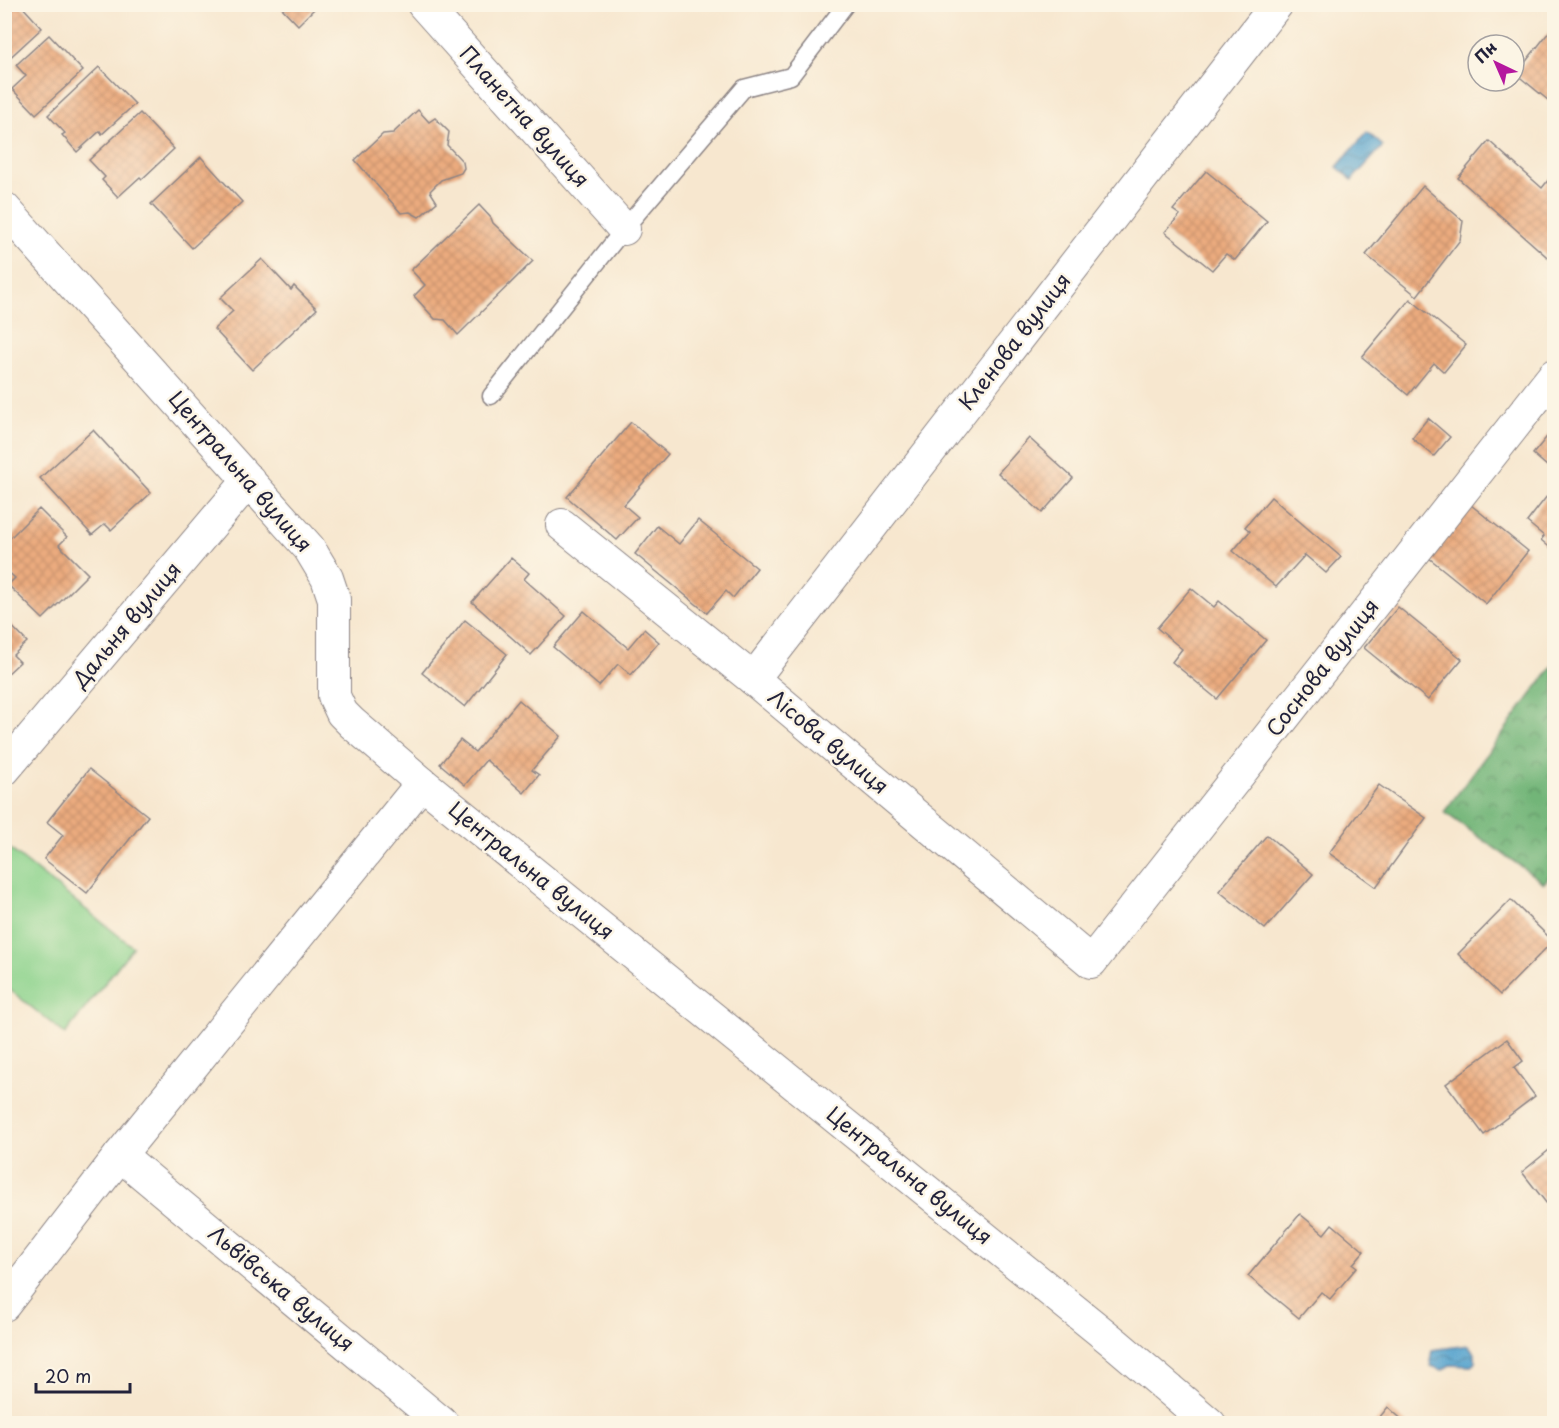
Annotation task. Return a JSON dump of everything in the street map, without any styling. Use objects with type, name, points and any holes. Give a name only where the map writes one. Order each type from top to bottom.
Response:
[{"type":"street","name":"Планетна вулиця","points":[[423,4],[624,229]]},
{"type":"street","name":"Кленова вулиця","points":[[753,679],[1277,4]]},
{"type":"street","name":"Центральна вулиця","points":[[4,208],[309,549],[327,578],[334,599],[334,696],[342,713],[422,783],[1098,1330],[1210,1424]]},
{"type":"street","name":"Соснова вулиця","points":[[1091,962],[1554,375]]},
{"type":"street","name":"Дальня вулиця","points":[[4,770],[249,480]]},
{"type":"street","name":"Лісова вулиця","points":[[562,525],[753,679],[1091,962]]},
{"type":"street","points":[[4,1305],[120,1155],[422,783]]},
{"type":"street","name":"Львівська вулиця","points":[[120,1155],[443,1424]]},
{"type":"lane","points":[[491,396],[624,229],[744,88],[790,76],[846,4]]},
{"type":"green space","points":[[1554,664],[1554,871],[1544,883],[1444,812]]},
{"type":"green space","points":[[5,845],[133,947],[65,1034],[5,986]]},
{"type":"water","points":[[1367,132],[1383,146],[1352,180],[1337,167]]},
{"type":"water","points":[[1468,1345],[1475,1353],[1475,1362],[1470,1366],[1450,1365],[1442,1370],[1431,1366],[1432,1350]]},
{"type":"building","points":[[4,4],[20,4],[42,28],[4,63]]},
{"type":"building","points":[[278,4],[319,4],[298,25]]},
{"type":"building","points":[[1549,32],[1554,36],[1554,105],[1526,82],[1526,61]]},
{"type":"building","points":[[49,35],[83,71],[36,114],[12,89],[26,76],[16,65]]},
{"type":"building","points":[[99,67],[135,104],[102,134],[100,131],[77,152],[62,135],[65,133],[48,115]]},
{"type":"building","points":[[418,110],[429,122],[435,118],[449,132],[447,145],[463,162],[464,168],[461,173],[441,180],[430,191],[437,202],[419,217],[410,212],[401,213],[355,160],[383,134],[393,133]]},
{"type":"building","points":[[140,113],[174,149],[142,179],[140,177],[118,197],[102,180],[105,177],[89,160]]},
{"type":"building","points":[[1489,141],[1542,188],[1554,173],[1554,263],[1458,178]]},
{"type":"building","points":[[201,157],[242,202],[192,248],[151,204]]},
{"type":"building","points":[[1206,171],[1267,221],[1235,260],[1226,254],[1212,270],[1165,232],[1180,215],[1173,210]]},
{"type":"building","points":[[1423,186],[1463,221],[1460,240],[1417,296],[1366,255]]},
{"type":"building","points":[[479,205],[493,223],[533,261],[458,335],[445,320],[435,319],[414,296],[425,285],[411,270]]},
{"type":"building","points":[[262,259],[291,290],[294,286],[317,309],[252,370],[214,329],[233,311],[220,298]]},
{"type":"building","points":[[1410,299],[1466,345],[1444,372],[1434,363],[1408,395],[1362,357]]},
{"type":"building","points":[[1428,418],[1450,437],[1434,456],[1412,438]]},
{"type":"building","points":[[631,422],[668,454],[624,505],[638,517],[617,540],[567,497]]},
{"type":"building","points":[[1554,428],[1554,472],[1533,454]]},
{"type":"building","points":[[93,430],[151,493],[111,530],[105,524],[92,535],[40,478]]},
{"type":"building","points":[[1029,438],[1073,478],[1042,513],[998,473]]},
{"type":"building","points":[[1554,487],[1554,551],[1541,540],[1544,536],[1527,522]]},
{"type":"building","points":[[1271,497],[1341,557],[1326,573],[1305,555],[1276,587],[1233,551],[1250,531],[1245,527]]},
{"type":"building","points":[[1466,501],[1528,551],[1486,604],[1424,554]]},
{"type":"building","points":[[39,509],[67,537],[59,545],[88,574],[43,619],[8,585],[15,578],[4,568],[4,544]]},
{"type":"building","points":[[698,520],[757,568],[733,598],[726,591],[707,613],[635,554],[657,526],[679,544]]},
{"type":"building","points":[[511,558],[529,573],[524,579],[566,616],[531,655],[472,602]]},
{"type":"building","points":[[1191,588],[1214,607],[1219,601],[1266,640],[1217,699],[1172,662],[1182,649],[1157,628]]},
{"type":"building","points":[[1398,607],[1462,659],[1428,700],[1364,648]]},
{"type":"building","points":[[584,611],[628,648],[644,629],[659,642],[631,675],[618,664],[599,686],[553,647]]},
{"type":"building","points":[[4,618],[27,642],[13,655],[20,662],[4,677]]},
{"type":"building","points":[[465,620],[507,654],[465,707],[422,673]]},
{"type":"building","points":[[519,700],[561,736],[532,770],[539,775],[524,793],[486,760],[465,785],[440,764],[460,740],[475,752]]},
{"type":"building","points":[[89,769],[148,816],[87,893],[44,859],[63,835],[47,822]]},
{"type":"building","points":[[1379,785],[1426,818],[1376,887],[1329,853]]},
{"type":"building","points":[[1267,835],[1313,874],[1265,929],[1219,891]]},
{"type":"building","points":[[1511,900],[1553,941],[1500,995],[1458,954]]},
{"type":"building","points":[[1507,1039],[1523,1061],[1514,1068],[1535,1096],[1484,1135],[1446,1084]]},
{"type":"building","points":[[1554,1146],[1554,1199],[1547,1204],[1522,1172]]},
{"type":"building","points":[[1300,1214],[1324,1234],[1332,1224],[1364,1251],[1353,1264],[1357,1267],[1330,1299],[1321,1292],[1299,1318],[1248,1276]]},
{"type":"building","points":[[1388,1407],[1407,1424],[1374,1424]]}]
